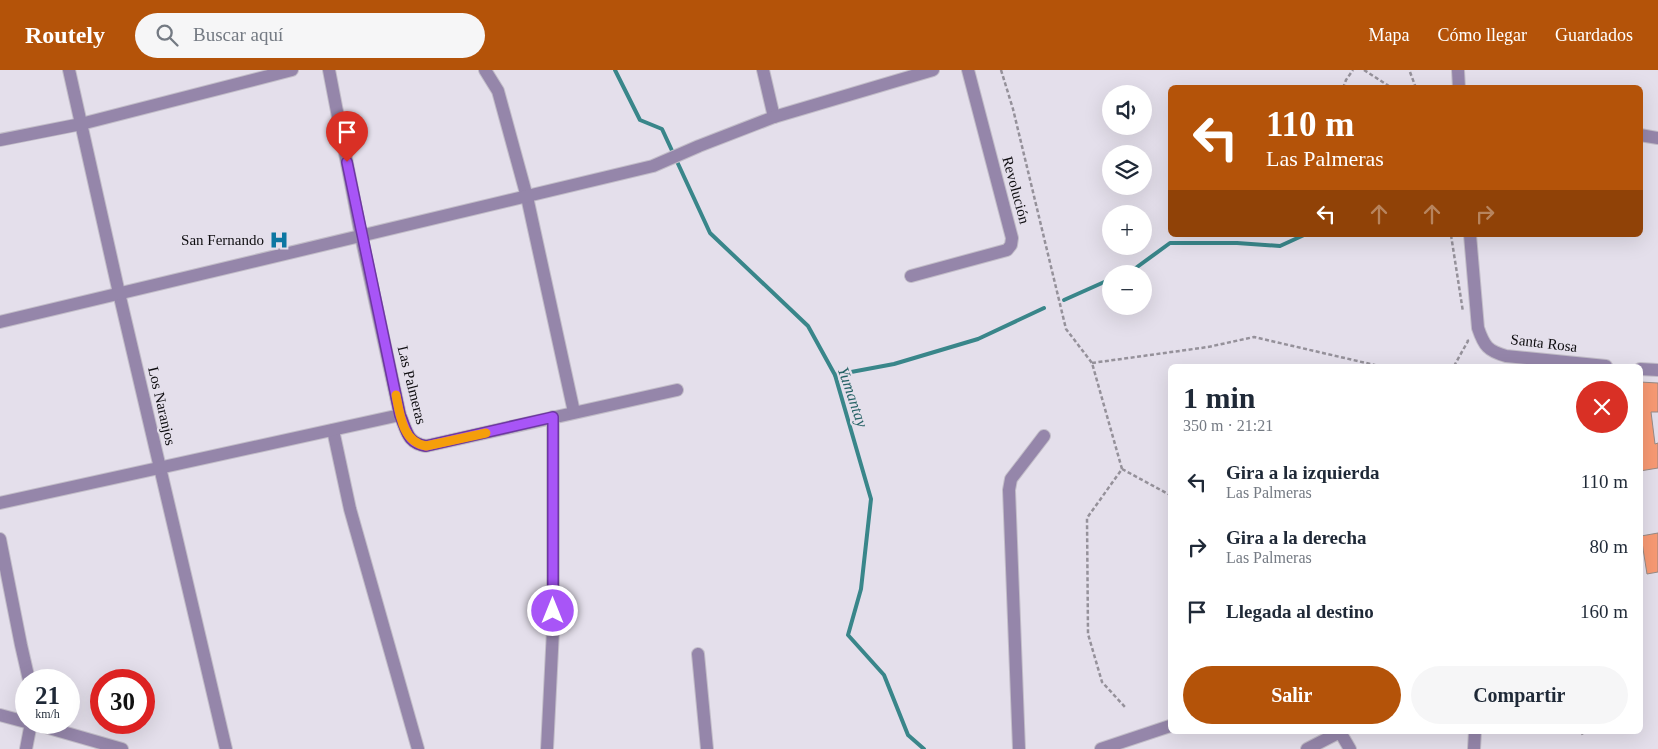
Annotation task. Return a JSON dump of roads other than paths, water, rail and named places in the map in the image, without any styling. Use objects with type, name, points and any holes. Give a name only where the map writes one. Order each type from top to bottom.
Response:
[{"type":"street","name":"Los Naranjos","points":[[69,70],[119,293],[226,749]]},
{"type":"street","points":[[0,140],[81,124],[292,70]]},
{"type":"street","name":"Las Palmeras","points":[[329,70],[361,236],[400,415],[410,439],[418,445],[426,446],[677,390]]},
{"type":"street","points":[[485,70],[498,91],[527,197],[574,412]]},
{"type":"street","points":[[763,70],[774,117]]},
{"type":"street","points":[[0,322],[653,166],[774,117],[933,70]]},
{"type":"street","name":"Revolución","points":[[911,276],[1007,250],[1011,245],[1012,238],[968,70]]},
{"type":"street","points":[[1458,70],[1459,85]]},
{"type":"street","points":[[1643,136],[1658,138]]},
{"type":"street","name":"Santa Rosa","points":[[1470,237],[1478,328],[1482,341],[1493,352],[1506,356],[1584,364]]},
{"type":"street","points":[[1643,369],[1658,370]]},
{"type":"street","points":[[0,503],[400,415]]},
{"type":"street","points":[[547,749],[553,630],[553,417]]},
{"type":"street","points":[[333,430],[350,509],[418,749]]},
{"type":"street","points":[[1019,749],[1009,490],[1011,479],[1044,436]]},
{"type":"street","points":[[0,539],[26,669]]},
{"type":"street","points":[[698,654],[707,749]]},
{"type":"street","points":[[0,715],[15,719]]},
{"type":"street","points":[[1101,749],[1168,727]]},
{"type":"street","points":[[26,749],[30,734]]},
{"type":"street","points":[[71,734],[122,749]]},
{"type":"street","points":[[1307,749],[1336,734]]},
{"type":"street","points":[[1341,734],[1350,749]]},
{"type":"street","points":[[1474,749],[1476,734]]},
{"type":"waterway","name":"Yumantay","points":[[615,70],[640,120],[662,129],[710,233],[808,326],[835,375],[871,499],[861,589],[848,635],[884,675],[908,735],[924,749]]},
{"type":"waterway","points":[[1140,265],[1170,243],[1237,243],[1280,246],[1300,237]]},
{"type":"waterway","points":[[1064,300],[1102,283]]},
{"type":"waterway","points":[[835,375],[894,364],[978,339],[1044,308]]},
{"type":"place","name":"San Fernando","points":[[279,240]]}]
